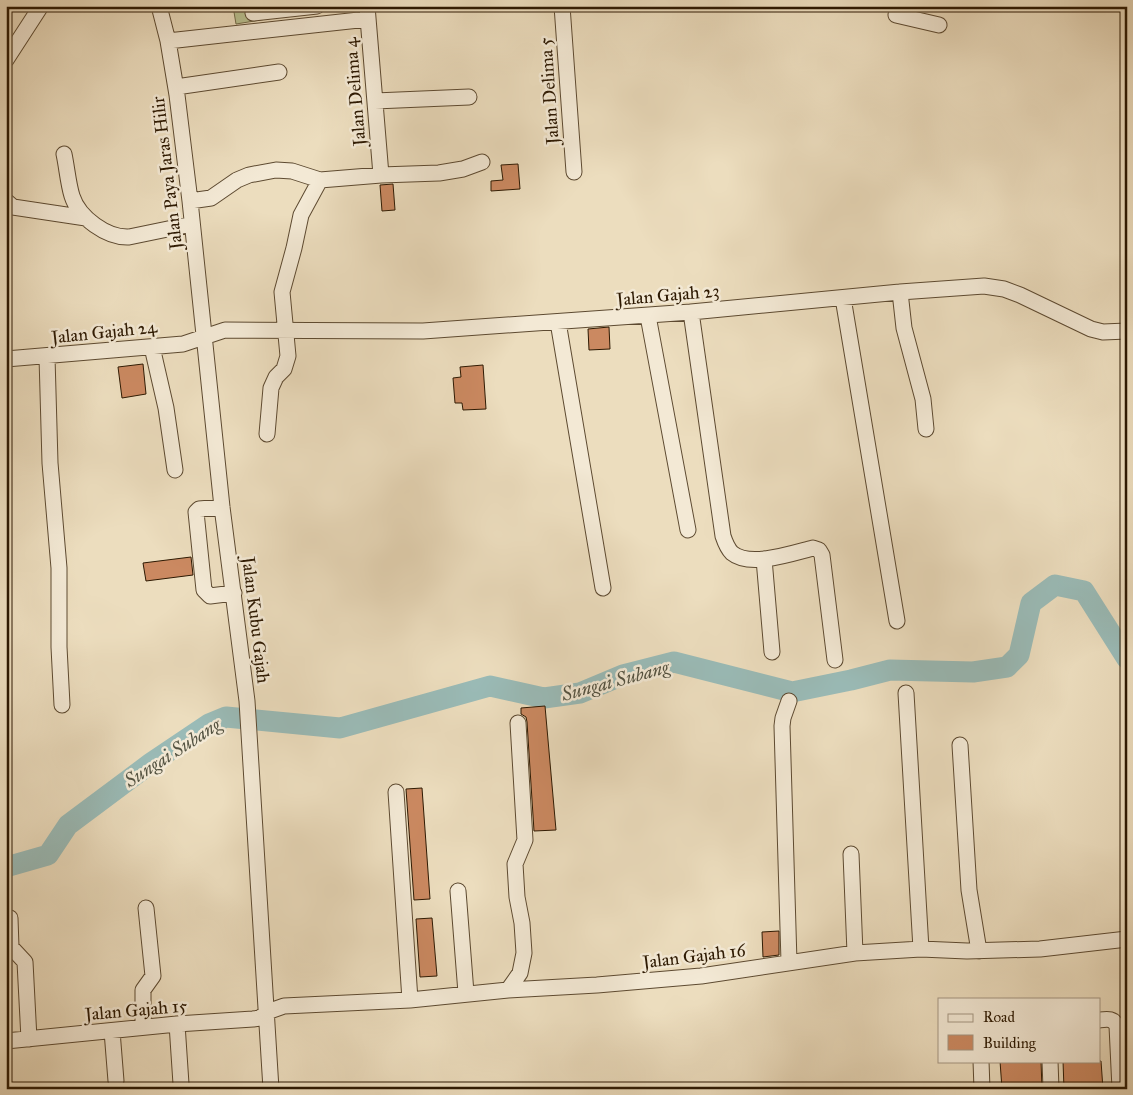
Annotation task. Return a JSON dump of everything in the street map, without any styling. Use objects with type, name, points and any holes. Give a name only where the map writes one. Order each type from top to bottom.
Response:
[{"type":"street","points":[[6,60],[41,6]]},
{"type":"street","name":"Jalan Paya Jaras Hilir","points":[[159,6],[168,41],[176,87],[204,337]]},
{"type":"street","points":[[265,30],[258,13],[317,6]]},
{"type":"street","name":"Jalan Delima 5","points":[[562,6],[574,172]]},
{"type":"street","points":[[168,41],[265,30],[368,13]]},
{"type":"street","name":"Jalan Delima 4","points":[[368,13],[381,175]]},
{"type":"street","points":[[896,15],[914,13],[939,25]]},
{"type":"street","points":[[176,87],[279,72]]},
{"type":"street","points":[[375,102],[468,97]]},
{"type":"street","points":[[64,154],[73,198],[86,218],[104,232],[118,237],[129,237],[192,224]]},
{"type":"street","points":[[190,201],[211,198],[237,180],[249,175],[276,170],[292,171],[320,180],[439,173],[463,169],[482,162]]},
{"type":"street","points":[[267,434],[270,388],[276,377],[284,369],[288,356],[282,292],[294,248],[300,216],[320,180]]},
{"type":"street","points":[[6,201],[13,207],[86,218]]},
{"type":"street","name":"Jalan Gajah 23","points":[[204,337],[225,330],[423,331],[648,316],[984,286],[1004,289],[1054,310],[1091,329],[1103,332],[1127,331]]},
{"type":"street","points":[[900,292],[904,328],[922,392],[926,429]]},
{"type":"street","points":[[843,298],[897,621]]},
{"type":"street","points":[[691,312],[726,546],[734,554],[743,558],[764,559],[813,548],[821,552],[835,660]]},
{"type":"street","points":[[648,316],[688,530]]},
{"type":"street","points":[[558,322],[603,588]]},
{"type":"street","name":"Jalan Gajah 24","points":[[6,360],[183,344],[204,337]]},
{"type":"street","name":"Jalan Kubu Gajah","points":[[204,337],[222,507],[247,701],[272,1089]]},
{"type":"street","points":[[152,346],[166,408],[175,470]]},
{"type":"street","points":[[46,357],[50,463],[59,568],[59,648],[62,705]]},
{"type":"street","points":[[222,507],[199,509],[196,512],[204,590],[210,596],[234,594]]},
{"type":"street","points":[[764,559],[772,652]]},
{"type":"street","points":[[906,693],[921,949]]},
{"type":"street","points":[[789,702],[782,726],[789,962]]},
{"type":"street","points":[[508,990],[520,973],[524,953],[515,864],[525,840],[518,723]]},
{"type":"street","points":[[960,745],[969,890],[978,951]]},
{"type":"street","points":[[396,792],[410,1000]]},
{"type":"street","points":[[851,854],[855,953]]},
{"type":"street","points":[[458,892],[466,993]]},
{"type":"street","points":[[143,1027],[143,988],[151,981],[153,976],[146,908]]},
{"type":"street","points":[[10,918],[11,947],[25,962],[29,1039]]},
{"type":"street","name":"Jalan Gajah 16","points":[[267,1012],[284,1006],[410,1000],[466,993],[701,976],[855,953],[921,949],[978,951],[1040,949],[1127,939]]},
{"type":"street","name":"Jalan Gajah 15","points":[[6,1041],[143,1027],[253,1019],[260,1018],[267,1012]]},
{"type":"street","points":[[1100,1020],[1110,1019],[1122,1025],[1120,1089]]},
{"type":"street","points":[[177,1024],[181,1084]]},
{"type":"street","points":[[112,1030],[116,1081]]},
{"type":"street","points":[[981,1062],[982,1089]]},
{"type":"street","points":[[1050,1062],[1051,1089]]},
{"type":"green space","points":[[233,6],[347,6],[236,24]]},
{"type":"building","points":[[518,164],[520,189],[491,191],[491,181],[503,180],[501,165]]},
{"type":"building","points":[[393,184],[395,210],[382,211],[380,185]]},
{"type":"building","points":[[609,327],[610,349],[589,350],[588,329]]},
{"type":"building","points":[[143,364],[146,394],[122,398],[118,367]]},
{"type":"building","points":[[483,365],[486,409],[463,410],[462,403],[455,403],[453,378],[461,377],[460,367]]},
{"type":"building","points":[[191,557],[193,575],[146,581],[143,563]]},
{"type":"building","points":[[545,706],[556,830],[534,831],[527,722],[526,717],[521,714],[521,708]]},
{"type":"building","points":[[422,788],[430,899],[414,900],[406,789]]},
{"type":"building","points":[[432,918],[437,976],[420,977],[416,919]]},
{"type":"building","points":[[779,931],[779,955],[763,957],[762,932]]},
{"type":"building","points":[[1101,1061],[1103,1089],[1064,1089],[1063,1062]]},
{"type":"building","points":[[1000,1062],[1041,1062],[1042,1089],[1002,1089]]},
{"type":"waterway","name":"Sungai Subang","points":[[6,867],[48,855],[68,825],[151,763],[209,724],[226,717],[340,728],[490,686],[544,698],[580,693],[623,675],[674,662],[792,692],[890,670],[973,672],[1007,667],[1019,655],[1031,603],[1055,585],[1084,591],[1127,659]]}]
